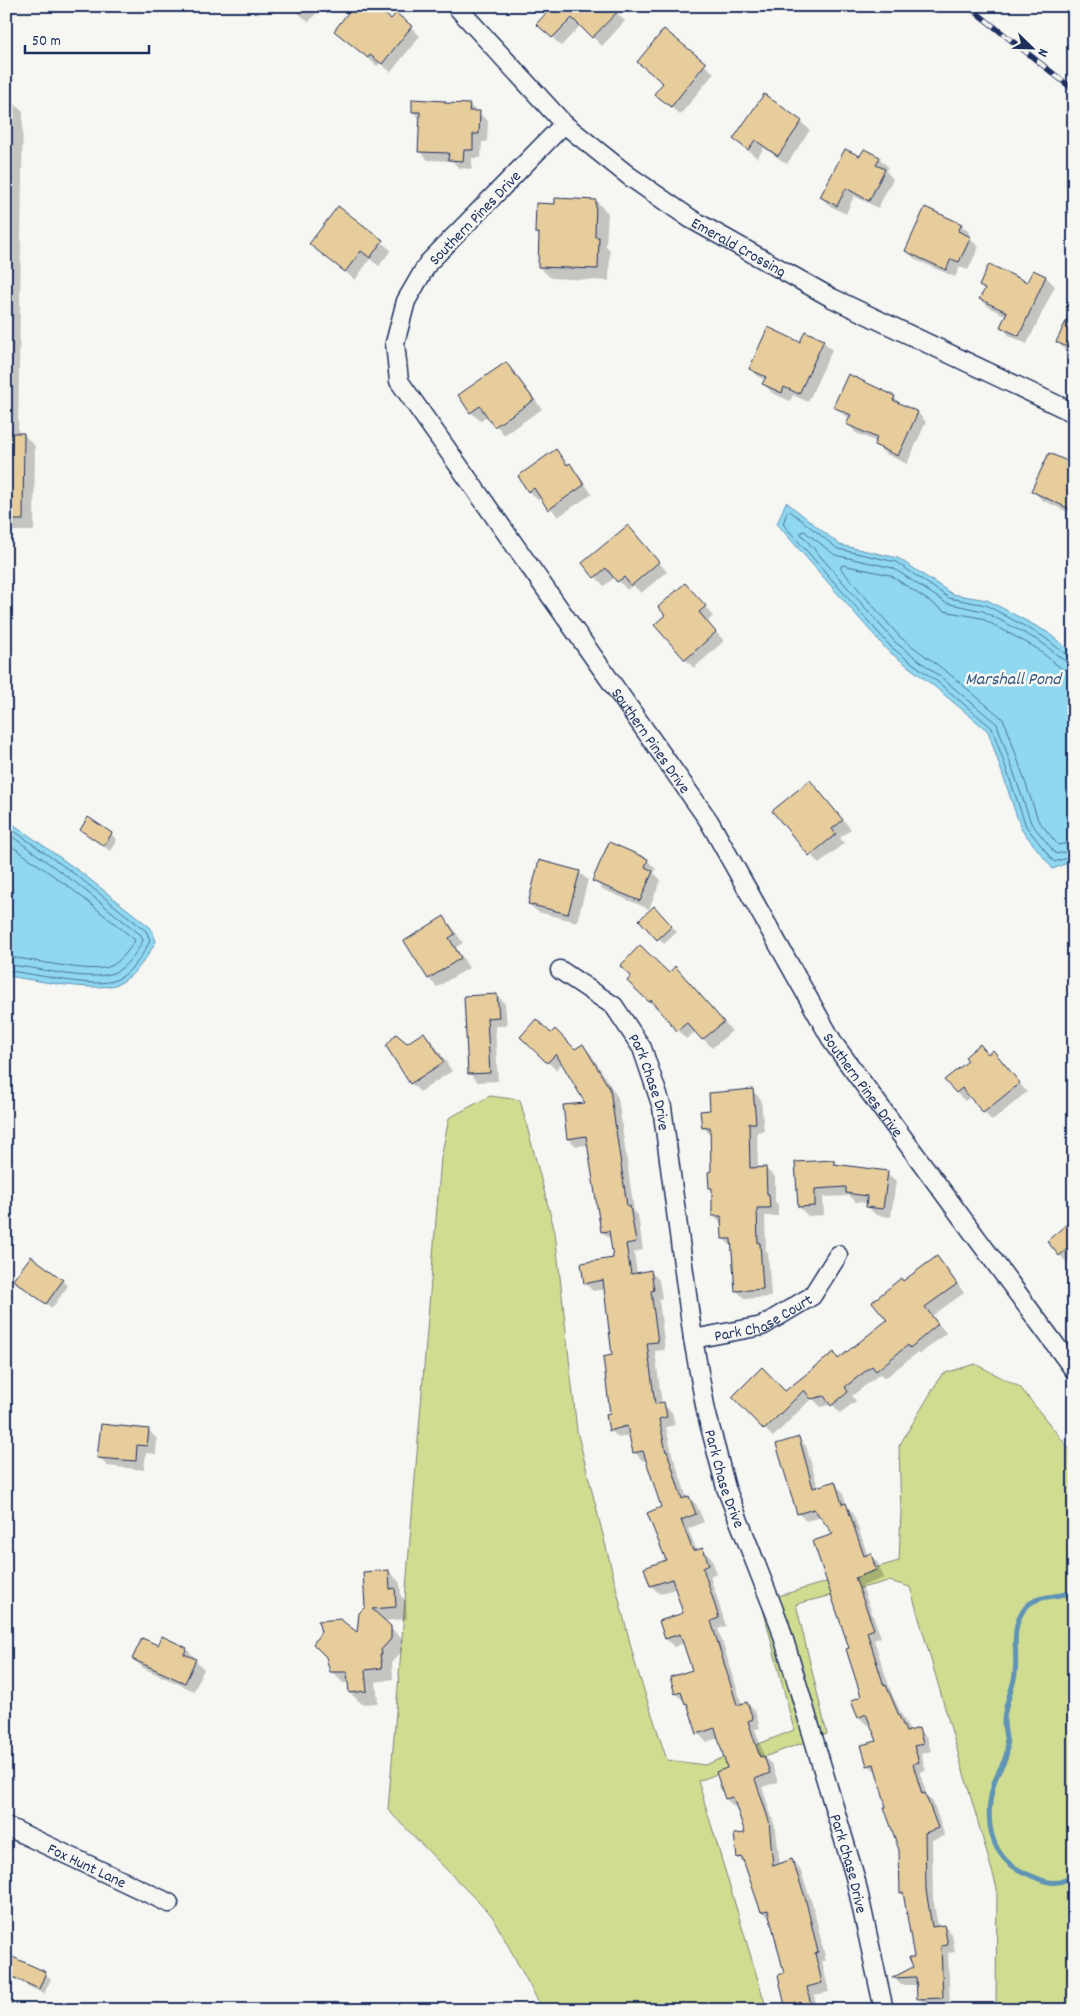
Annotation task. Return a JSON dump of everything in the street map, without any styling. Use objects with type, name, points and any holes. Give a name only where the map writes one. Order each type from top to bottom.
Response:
[{"type":"street","name":"Emerald Crossing","points":[[456,6],[564,124],[629,176],[690,219],[832,298],[1074,413]]},
{"type":"street","name":"Southern Pines Drive","points":[[564,124],[428,263],[406,301],[396,343],[399,381],[709,820],[834,1044],[1074,1370]]},
{"type":"street","name":"Park Chase Drive","points":[[560,970],[614,1006],[642,1048],[662,1107],[693,1339],[706,1412],[726,1488],[779,1623],[855,1878],[884,2010]]},
{"type":"street","name":"Park Chase Court","points":[[693,1339],[762,1326],[812,1296],[838,1256]]},
{"type":"street","name":"Fox Hunt Lane","points":[[6,1826],[169,1904]]},
{"type":"green space","points":[[490,1096],[520,1100],[555,1232],[577,1431],[635,1663],[667,1760],[705,1765],[794,1730],[761,1601],[899,1561],[901,1512],[899,1446],[942,1374],[975,1364],[1020,1387],[1074,1455],[1074,2010],[996,2010],[997,1888],[910,1587],[889,1581],[796,1604],[827,1734],[698,1781],[767,2010],[543,2010],[492,1916],[388,1810],[441,1158],[449,1118]]},
{"type":"water","name":"Marshall Pond","points":[[786,502],[840,545],[898,558],[952,594],[987,600],[1047,632],[1074,654],[1074,860],[1053,869],[1021,829],[988,731],[887,650],[777,524]]},
{"type":"water","points":[[6,819],[83,874],[151,928],[156,941],[142,964],[133,974],[112,986],[99,987],[66,985],[6,976]]},
{"type":"building","points":[[353,6],[374,6],[391,19],[396,13],[412,26],[382,64],[370,55],[368,58],[334,31]]},
{"type":"building","points":[[553,6],[623,6],[592,38],[572,18],[552,38],[536,24]]},
{"type":"building","points":[[664,29],[706,63],[671,107],[654,94],[663,83],[637,62]]},
{"type":"building","points":[[764,94],[802,121],[778,156],[755,140],[748,150],[733,139]]},
{"type":"building","points":[[412,99],[470,104],[469,111],[480,111],[479,134],[473,134],[473,150],[464,150],[463,161],[448,160],[449,153],[418,152],[420,112],[412,112]]},
{"type":"building","points":[[845,149],[860,156],[864,149],[880,157],[876,165],[885,169],[869,201],[846,188],[837,206],[820,197]]},
{"type":"building","points":[[555,198],[596,200],[595,237],[599,237],[598,269],[538,267],[539,233],[535,233],[536,203],[555,204]]},
{"type":"building","points":[[338,206],[383,240],[370,258],[361,251],[345,272],[309,244]]},
{"type":"building","points":[[925,207],[962,224],[958,231],[971,237],[959,262],[951,259],[946,270],[905,251]]},
{"type":"building","points":[[989,264],[1027,282],[1033,270],[1046,276],[1019,336],[1000,327],[1007,312],[979,299],[985,289],[979,286]]},
{"type":"building","points":[[1074,305],[1074,350],[1056,342]]},
{"type":"building","points":[[768,327],[800,342],[805,331],[824,340],[799,394],[784,387],[782,393],[762,384],[766,377],[749,369]]},
{"type":"building","points":[[506,362],[534,400],[494,427],[480,406],[470,413],[458,395]]},
{"type":"building","points":[[848,374],[895,396],[893,400],[918,412],[898,456],[874,445],[877,438],[846,424],[851,415],[833,407]]},
{"type":"building","points":[[6,433],[24,433],[23,520],[6,520]]},
{"type":"building","points":[[556,449],[567,465],[570,463],[584,485],[548,510],[534,488],[528,492],[518,476]]},
{"type":"building","points":[[1049,453],[1074,464],[1074,511],[1031,491]]},
{"type":"building","points":[[628,525],[659,562],[631,586],[624,577],[617,582],[606,568],[594,578],[582,563]]},
{"type":"building","points":[[685,583],[706,606],[699,612],[716,632],[685,660],[654,625],[665,615],[658,607]]},
{"type":"building","points":[[810,780],[843,820],[832,829],[836,834],[809,856],[772,811]]},
{"type":"building","points":[[88,817],[112,833],[104,846],[80,830]]},
{"type":"building","points":[[609,842],[648,859],[645,867],[653,871],[640,901],[592,881]]},
{"type":"building","points":[[539,860],[580,871],[568,914],[528,904]]},
{"type":"building","points":[[654,906],[672,926],[657,940],[639,920]]},
{"type":"building","points":[[444,916],[455,934],[449,938],[461,958],[428,979],[404,941]]},
{"type":"building","points":[[640,945],[669,973],[675,966],[724,1022],[702,1040],[687,1023],[677,1031],[651,1000],[649,1002],[627,981],[631,976],[620,966]]},
{"type":"building","points":[[497,994],[499,1017],[487,1018],[490,1073],[468,1074],[464,996]]},
{"type":"building","points":[[536,1019],[551,1033],[555,1029],[575,1049],[583,1044],[610,1089],[627,1206],[630,1206],[636,1242],[626,1244],[631,1274],[651,1270],[654,1290],[651,1291],[658,1342],[647,1343],[655,1404],[664,1402],[667,1417],[659,1419],[666,1452],[682,1499],[689,1496],[696,1514],[681,1520],[693,1551],[703,1548],[709,1565],[703,1568],[719,1618],[711,1621],[737,1705],[747,1702],[753,1719],[748,1721],[760,1757],[764,1756],[770,1773],[755,1779],[769,1821],[773,1866],[792,1859],[805,1897],[818,1952],[815,1953],[822,1983],[807,1987],[812,2010],[786,2010],[778,1975],[784,1973],[768,1910],[761,1912],[742,1857],[737,1858],[734,1834],[745,1833],[733,1797],[725,1799],[716,1772],[727,1768],[715,1728],[697,1734],[687,1703],[685,1704],[681,1692],[675,1694],[670,1677],[692,1670],[680,1634],[665,1639],[659,1621],[683,1613],[672,1579],[650,1586],[644,1568],[666,1560],[647,1513],[661,1507],[643,1451],[633,1453],[627,1426],[609,1431],[606,1415],[610,1414],[603,1357],[612,1355],[603,1280],[584,1284],[581,1263],[613,1258],[609,1231],[601,1232],[586,1136],[567,1139],[563,1105],[585,1103],[556,1054],[547,1063],[520,1037]]},
{"type":"building","points":[[424,1032],[444,1062],[410,1084],[386,1046],[396,1034],[407,1043]]},
{"type":"building","points":[[980,1044],[988,1054],[993,1050],[1020,1083],[983,1113],[962,1088],[956,1093],[944,1080],[968,1061],[965,1057]]},
{"type":"building","points":[[753,1089],[756,1123],[749,1123],[750,1168],[766,1167],[767,1194],[769,1194],[770,1208],[757,1208],[758,1243],[760,1243],[763,1289],[735,1291],[731,1239],[722,1239],[721,1216],[712,1216],[712,1188],[709,1188],[708,1172],[711,1171],[710,1127],[702,1128],[700,1111],[710,1110],[709,1093]]},
{"type":"building","points":[[834,1160],[834,1164],[888,1171],[883,1209],[866,1207],[867,1196],[846,1193],[846,1187],[815,1189],[815,1206],[798,1207],[795,1162]]},
{"type":"building","points":[[1074,1218],[1074,1243],[1059,1256],[1047,1241]]},
{"type":"building","points":[[31,1256],[63,1280],[46,1304],[13,1280]]},
{"type":"building","points":[[937,1256],[957,1284],[925,1307],[938,1324],[910,1348],[908,1345],[876,1371],[872,1366],[845,1387],[848,1392],[831,1406],[824,1396],[811,1399],[804,1390],[764,1430],[732,1397],[762,1367],[785,1391],[834,1352],[838,1359],[887,1320],[872,1302],[901,1278],[903,1281]]},
{"type":"building","points":[[101,1424],[149,1429],[147,1446],[137,1445],[136,1461],[97,1458]]},
{"type":"building","points":[[799,1437],[813,1488],[835,1481],[842,1504],[846,1503],[864,1556],[871,1553],[876,1570],[855,1578],[874,1629],[867,1632],[884,1686],[886,1685],[906,1732],[919,1728],[923,1744],[914,1746],[919,1762],[913,1764],[922,1794],[925,1793],[938,1828],[925,1833],[926,1890],[932,1927],[944,1925],[948,1945],[941,1946],[943,1998],[917,1999],[916,1977],[892,1978],[913,1967],[909,1957],[914,1957],[903,1892],[900,1893],[899,1850],[884,1807],[886,1807],[874,1764],[867,1766],[861,1745],[877,1741],[866,1714],[858,1718],[851,1701],[861,1696],[846,1649],[849,1648],[813,1541],[833,1534],[814,1509],[797,1514],[776,1444]]},
{"type":"building","points":[[389,1570],[390,1589],[395,1588],[396,1607],[372,1609],[391,1626],[391,1639],[381,1650],[382,1654],[380,1654],[382,1668],[365,1670],[367,1691],[349,1693],[347,1672],[330,1672],[326,1657],[313,1644],[321,1632],[318,1621],[340,1619],[357,1632],[359,1613],[365,1607],[363,1572]]},
{"type":"building","points":[[162,1636],[187,1648],[184,1654],[196,1659],[185,1683],[132,1659],[142,1638],[158,1645]]},
{"type":"building","points":[[6,1954],[46,1972],[39,1989],[6,1974]]},
{"type":"waterway","points":[[1074,1591],[1034,1601],[1028,1605],[1019,1618],[1016,1634],[1015,1674],[1004,1715],[1007,1752],[994,1783],[989,1810],[992,1835],[996,1847],[1013,1866],[1034,1877],[1055,1883],[1065,1880],[1074,1873]]},
{"type":"railway","points":[[968,6],[1074,90]]}]
